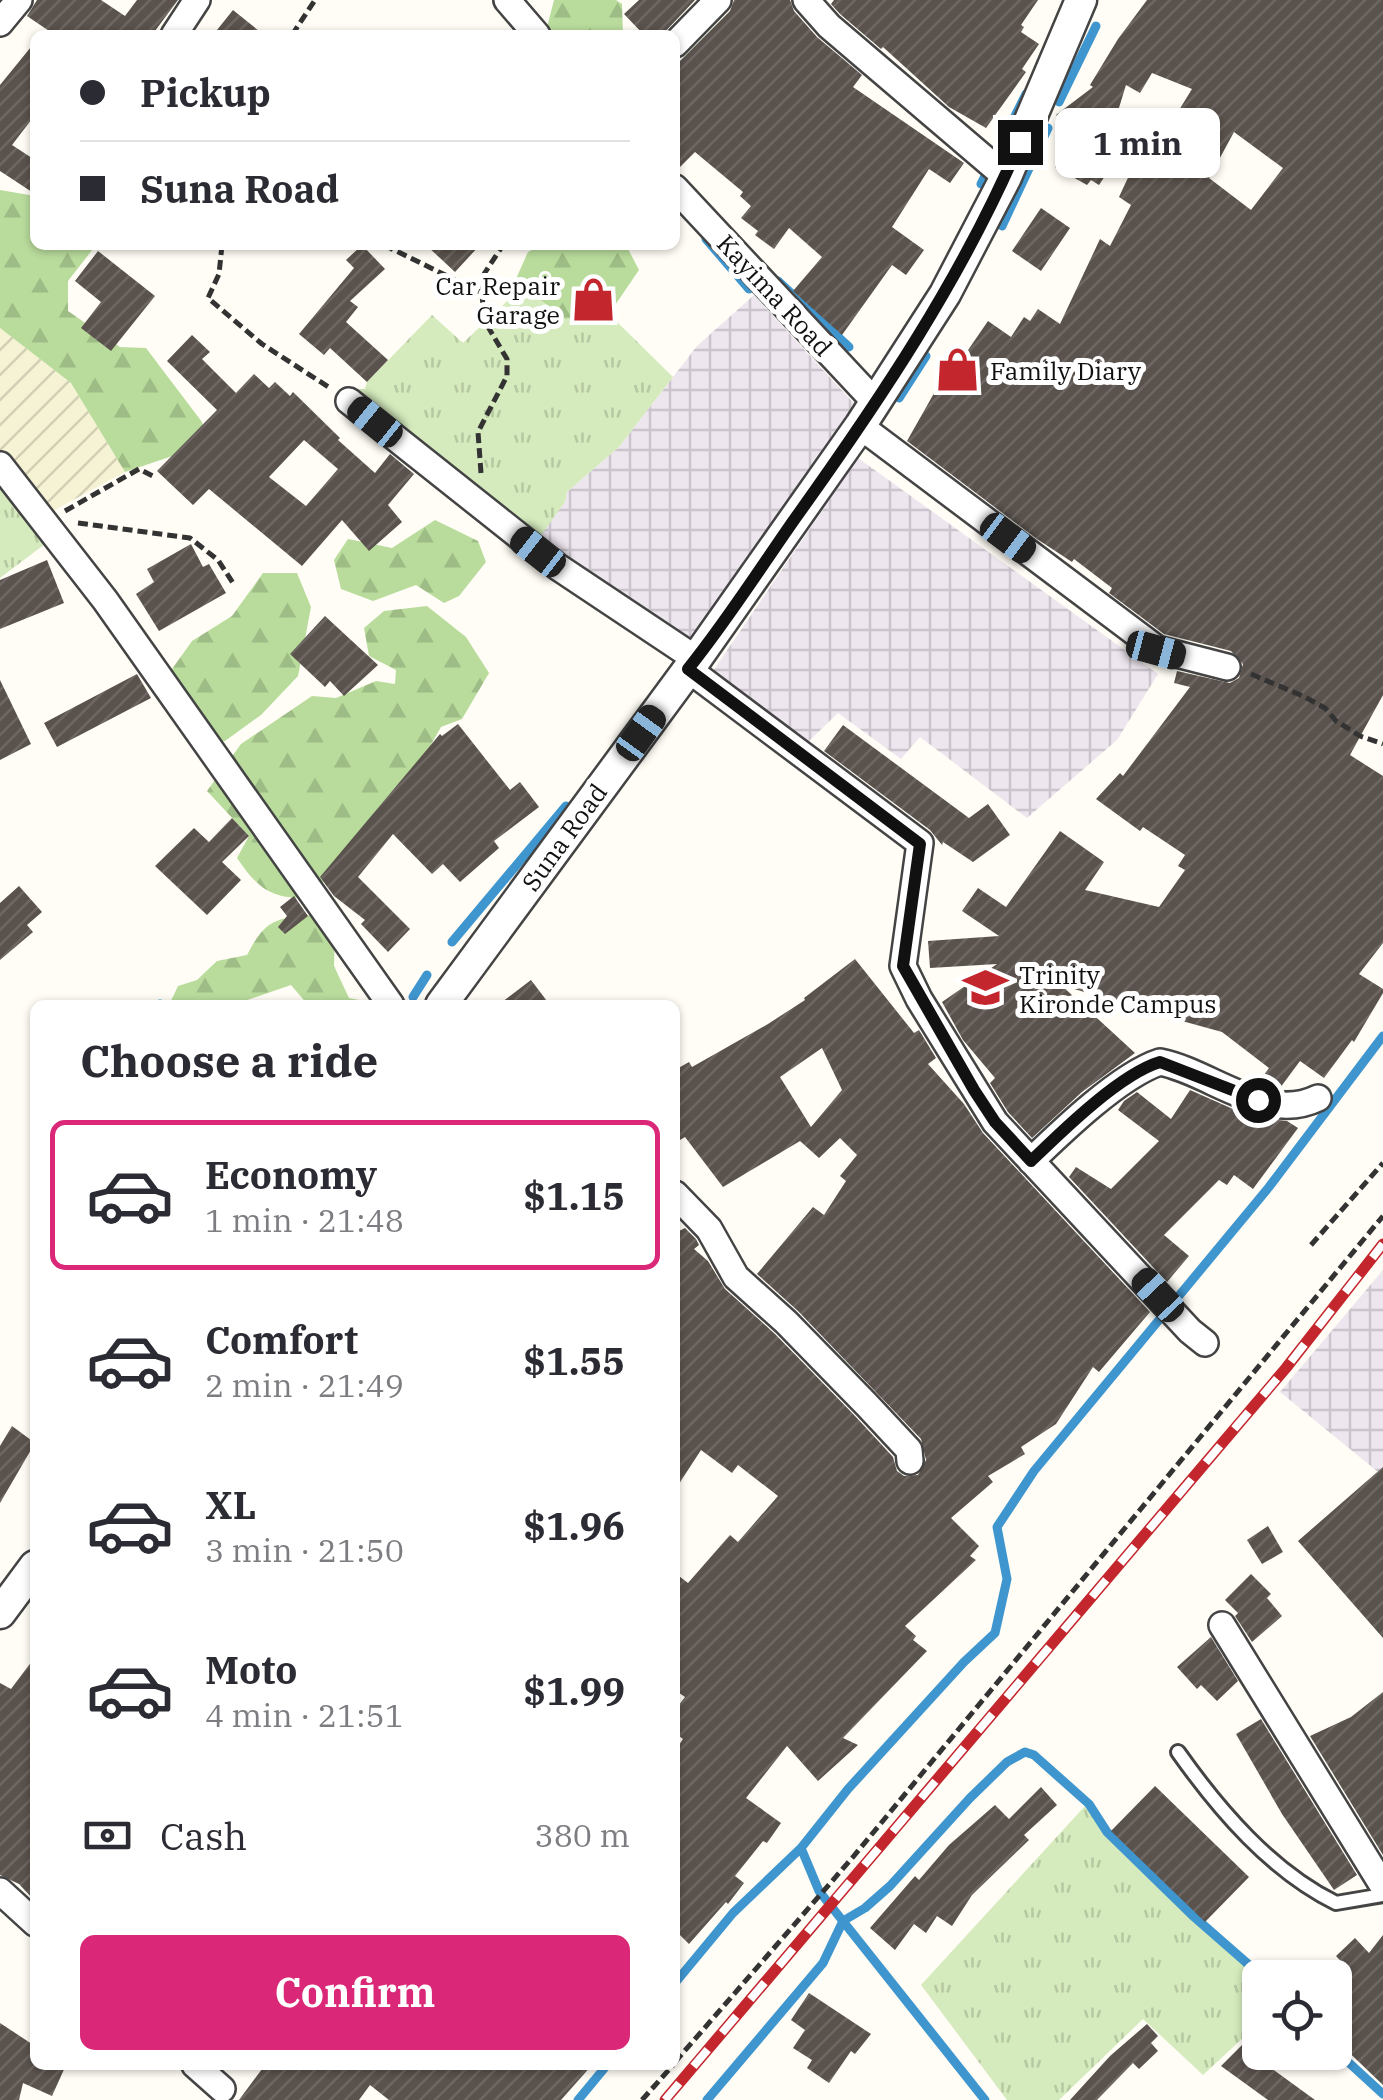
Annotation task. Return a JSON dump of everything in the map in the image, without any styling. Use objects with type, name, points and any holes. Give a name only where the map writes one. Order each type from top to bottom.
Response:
[{"type":"street","points":[[0,23],[18,0]]},
{"type":"street","points":[[177,30],[196,0]]},
{"type":"street","points":[[507,0],[533,30]]},
{"type":"street","points":[[680,39],[718,0]]},
{"type":"street","points":[[806,0],[829,26],[1006,177]]},
{"type":"street","name":"Suna Road","points":[[445,1000],[692,664],[868,414],[945,294],[1006,177],[1080,0]]},
{"type":"street","name":"Kayima Road","points":[[680,194],[868,414],[1156,650],[1227,667]]},
{"type":"street","points":[[350,401],[485,510],[692,664],[920,844],[903,966],[919,999],[980,1101],[1031,1161],[1205,1343]]},
{"type":"street","points":[[0,465],[48,520],[106,600],[387,1000]]},
{"type":"street","points":[[1031,1161],[1125,1082],[1160,1062],[1270,1104],[1298,1106],[1318,1098]]},
{"type":"street","points":[[680,1199],[709,1229],[736,1277],[786,1322],[909,1450],[910,1461]]},
{"type":"street","points":[[0,1613],[30,1573]]},
{"type":"street","points":[[1222,1625],[1383,1886]]},
{"type":"street","points":[[0,1892],[30,1918]]},
{"type":"street","points":[[201,2070],[222,2089]]},
{"type":"lane","points":[[1178,1752],[1246,1837],[1292,1874],[1336,1903],[1383,1895]]},
{"type":"path","points":[[295,30],[315,0]]},
{"type":"path","points":[[221,250],[219,274],[208,298],[262,344],[350,401]]},
{"type":"path","points":[[394,250],[482,293]]},
{"type":"path","points":[[485,510],[478,432],[507,376],[507,359],[484,320],[482,293],[484,274],[500,250]]},
{"type":"path","points":[[48,520],[139,469],[155,477]]},
{"type":"path","points":[[48,520],[190,538],[218,560],[233,583]]},
{"type":"path","points":[[1227,667],[1264,678],[1304,697],[1360,736],[1383,744]]},
{"type":"path","points":[[1312,1245],[1383,1163]]},
{"type":"path","points":[[680,2057],[865,1843],[1383,1216]]},
{"type":"path","points":[[642,2100],[669,2070]]},
{"type":"shaded area","points":[[754,295],[861,411],[693,654],[552,557],[541,534],[565,502],[567,492],[619,447],[697,346]]},
{"type":"shaded area","points":[[0,328],[71,383],[125,472],[49,513],[0,450]]},
{"type":"shaded area","points":[[858,458],[1158,674],[1117,740],[1027,818],[920,737],[901,759],[838,713],[806,744],[713,671]]},
{"type":"shaded area","points":[[1383,1270],[1383,1476],[1280,1392]]},
{"type":"green space","points":[[554,0],[616,0],[622,4],[623,30],[546,30]]},
{"type":"green space","points":[[0,190],[30,195],[30,250],[92,250],[68,281],[68,311],[120,347],[146,348],[202,422],[208,444],[125,472],[71,383],[0,328]]},
{"type":"green space","points":[[629,250],[639,270],[609,314],[565,319],[515,281],[528,252]]},
{"type":"green space","points":[[522,287],[565,319],[609,314],[673,377],[619,447],[567,492],[565,502],[542,534],[547,547],[355,398],[354,389],[365,389],[367,382],[432,315],[463,343]]},
{"type":"green space","points":[[0,479],[49,541],[0,578]]},
{"type":"green space","points":[[435,520],[478,541],[486,562],[459,596],[444,603],[416,585],[373,601],[341,589],[334,560],[348,539],[392,548]]},
{"type":"green space","points":[[263,573],[297,573],[311,607],[298,676],[261,715],[225,741],[196,744],[179,722],[172,669],[192,641],[232,616]]},
{"type":"green space","points":[[427,606],[466,637],[489,673],[462,719],[441,727],[416,771],[309,898],[285,897],[267,890],[237,858],[249,836],[207,791],[241,744],[312,696],[336,698],[376,681],[395,684],[396,670],[369,656],[364,628],[384,611]]},
{"type":"green space","points":[[323,914],[335,932],[334,966],[349,998],[359,1000],[304,1000],[291,985],[248,1000],[171,1000],[178,986],[197,980],[217,961],[247,955],[269,925],[286,918]]},
{"type":"green space","points":[[1085,1806],[1244,1960],[1242,2039],[1203,2075],[1143,2019],[1059,2100],[1007,2100],[921,1985]]},
{"type":"building","points":[[37,0],[101,0],[125,16],[137,0],[178,0],[156,30],[48,30],[27,16]]},
{"type":"building","points":[[639,0],[695,0],[667,30],[639,30],[624,14]]},
{"type":"building","points":[[734,0],[790,0],[794,11],[817,37],[862,75],[853,87],[964,163],[950,183],[929,169],[892,227],[924,250],[906,275],[892,265],[842,335],[793,291],[822,257],[789,228],[774,249],[755,235],[758,231],[741,218],[751,206],[740,196],[743,192],[695,152],[680,167],[680,61],[730,11]]},
{"type":"building","points":[[834,0],[1038,0],[1021,25],[1021,32],[1039,44],[1022,69],[1026,72],[986,128],[949,107],[840,14],[831,4]]},
{"type":"building","points":[[1147,0],[1383,0],[1383,695],[1350,755],[1383,776],[1383,943],[1359,974],[1383,989],[1383,993],[1354,1042],[1324,1078],[1300,1061],[1280,1088],[1258,1083],[1269,1068],[1222,1032],[1164,1016],[1166,1009],[1114,1001],[1061,985],[1135,1053],[1082,1092],[1032,1138],[1008,1112],[990,1083],[995,1078],[963,1040],[942,1002],[997,964],[930,968],[928,941],[999,936],[962,911],[978,888],[1006,907],[1060,831],[1104,862],[1085,890],[1159,907],[1185,870],[1178,866],[1185,855],[1143,827],[1140,831],[1096,799],[1120,773],[1123,776],[1190,687],[1174,683],[1177,671],[1230,683],[1239,678],[1243,664],[1231,651],[1164,634],[1109,593],[1112,588],[1074,559],[1072,562],[1037,539],[907,441],[959,349],[966,353],[988,321],[1011,337],[1024,317],[1030,321],[1038,309],[1060,324],[1100,239],[1110,246],[1131,205],[1119,197],[1132,169],[1136,172],[1155,138],[1160,141],[1192,89],[1152,73],[1140,93],[1126,85],[1114,124],[1098,145],[1117,158],[1099,185],[1091,180],[1087,185],[1055,167],[1079,132],[1056,115],[1093,87],[1090,85]],"holes":[[[1234,132],[1283,168],[1251,210],[1209,178]]]},
{"type":"building","points":[[233,10],[258,30],[217,30]]},
{"type":"building","points":[[30,48],[30,122],[12,145],[30,157],[30,191],[0,171],[0,85]]},
{"type":"building","points":[[1041,208],[1070,228],[1041,271],[1012,251]]},
{"type":"building","points":[[357,250],[367,250],[385,269],[350,301],[358,307],[346,322],[388,360],[367,382],[330,348],[324,355],[299,334],[354,268],[346,260]]},
{"type":"building","points":[[431,250],[475,250],[455,272]]},
{"type":"building","points":[[98,251],[155,296],[111,351],[81,328],[101,302],[75,281]]},
{"type":"building","points":[[192,335],[210,352],[202,359],[236,393],[254,374],[269,388],[275,382],[290,396],[293,392],[375,473],[390,454],[414,474],[388,505],[402,522],[369,551],[342,520],[302,566],[209,489],[193,505],[157,471],[217,410],[167,361]],"holes":[[[304,440],[338,469],[306,506],[269,477]]]},
{"type":"building","points":[[191,544],[203,567],[209,564],[226,593],[159,631],[136,594],[154,582],[147,569]]},
{"type":"building","points":[[47,560],[64,603],[0,629],[0,580]]},
{"type":"building","points":[[325,616],[378,665],[344,696],[330,681],[325,687],[290,654]]},
{"type":"building","points":[[137,674],[151,698],[57,747],[44,723]]},
{"type":"building","points":[[0,680],[31,744],[0,760]]},
{"type":"building","points":[[458,724],[510,790],[520,782],[539,807],[494,841],[499,848],[460,882],[443,864],[432,874],[393,834],[358,877],[410,929],[388,952],[361,924],[365,920],[334,896],[320,877],[440,734]]},
{"type":"building","points":[[843,725],[969,818],[988,804],[1010,835],[973,862],[943,842],[942,845],[930,830],[824,751]]},
{"type":"building","points":[[232,818],[249,836],[222,862],[241,880],[207,915],[155,866],[194,828],[209,842]]},
{"type":"building","points":[[19,886],[42,912],[27,925],[33,932],[0,960],[0,903]]},
{"type":"building","points":[[294,896],[308,916],[285,934],[278,927],[287,916],[280,907]]},
{"type":"building","points":[[855,959],[914,1033],[919,1030],[936,1058],[928,1064],[964,1104],[983,1133],[1150,1312],[1099,1372],[1093,1367],[1056,1424],[1021,1447],[1025,1454],[988,1476],[993,1482],[951,1518],[979,1546],[970,1556],[976,1560],[905,1626],[916,1636],[913,1640],[927,1651],[843,1738],[858,1745],[818,1781],[787,1746],[746,1798],[781,1823],[735,1876],[744,1883],[689,1944],[680,1935],[680,1704],[685,1697],[680,1694],[680,1577],[688,1583],[730,1535],[738,1542],[778,1496],[738,1465],[732,1473],[701,1450],[680,1482],[680,1230],[685,1228],[696,1239],[699,1245],[694,1249],[708,1261],[725,1289],[775,1334],[893,1457],[897,1471],[904,1476],[918,1475],[926,1460],[921,1439],[757,1274],[813,1207],[824,1215],[846,1181],[840,1176],[857,1155],[840,1138],[819,1158],[800,1141],[723,1187],[685,1137],[680,1140],[680,1067],[689,1062],[692,1067],[805,1000]],"holes":[[[822,1048],[842,1090],[811,1127],[780,1077]]]},
{"type":"building","points":[[531,980],[546,1000],[505,1000]]},
{"type":"building","points":[[1190,1090],[1255,1117],[1287,1121],[1298,1128],[1253,1189],[1234,1175],[1227,1185],[1219,1180],[1164,1235],[1189,1256],[1167,1282],[1069,1177],[1076,1167],[1111,1189],[1159,1141],[1118,1110],[1124,1101],[1137,1092],[1171,1119]]},
{"type":"building","points":[[12,1426],[30,1439],[30,1452],[0,1503],[0,1446]]},
{"type":"building","points":[[1383,1467],[1383,1638],[1298,1541]]},
{"type":"building","points":[[1268,1526],[1283,1552],[1262,1564],[1247,1540]]},
{"type":"building","points":[[1251,1574],[1271,1594],[1267,1598],[1282,1616],[1252,1642],[1235,1616],[1238,1613],[1225,1600]]},
{"type":"building","points":[[1211,1637],[1238,1681],[1217,1701],[1201,1685],[1197,1689],[1177,1667]]},
{"type":"building","points":[[30,1664],[30,1896],[19,1884],[0,1875],[0,1683],[11,1689]]},
{"type":"building","points":[[1383,1692],[1383,1855],[1310,1736],[1351,1717]]},
{"type":"building","points":[[1261,1719],[1357,1875],[1334,1890],[1282,1814],[1236,1734]]},
{"type":"building","points":[[1155,1786],[1249,1877],[1205,1922],[1111,1831]]},
{"type":"building","points":[[1041,1787],[1057,1805],[1024,1835],[1029,1840],[972,1895],[952,1926],[937,1916],[926,1933],[914,1924],[895,1950],[870,1928],[915,1876],[919,1880],[949,1845],[995,1805],[1009,1819]]},
{"type":"building","points":[[1383,1935],[1383,2085],[1352,2055],[1352,1960],[1336,1956],[1355,1938],[1369,1953]]},
{"type":"building","points":[[809,1993],[871,2034],[855,2054],[851,2051],[829,2083],[807,2068],[812,2060],[793,2048],[805,2030],[791,2020]]},
{"type":"building","points":[[0,2023],[30,2043],[30,2070],[64,2070],[52,2096],[23,2083],[19,2100],[0,2100]]},
{"type":"building","points":[[1147,2024],[1158,2036],[1151,2043],[1158,2051],[1139,2069],[1133,2063],[1097,2100],[1070,2100],[1110,2056]]},
{"type":"building","points":[[1242,2045],[1242,2070],[1274,2070],[1315,2100],[1268,2100],[1221,2066]]},
{"type":"building","points":[[261,2070],[588,2070],[561,2100],[389,2100],[370,2085],[359,2100],[239,2100]]},
{"type":"waterway","points":[[1059,102],[1096,26]]},
{"type":"waterway","points":[[981,184],[1026,94]]},
{"type":"waterway","points":[[1002,226],[1048,128]]},
{"type":"waterway","points":[[706,239],[749,289]]},
{"type":"waterway","points":[[778,281],[849,347]]},
{"type":"waterway","points":[[899,398],[926,356]]},
{"type":"waterway","points":[[452,942],[566,806]]},
{"type":"waterway","points":[[413,997],[427,975]]},
{"type":"waterway","points":[[680,1977],[733,1913],[801,1848],[848,1789],[995,1633],[1007,1579],[997,1527],[1034,1471],[1269,1187],[1383,1036]]},
{"type":"waterway","points":[[707,2100],[823,1963],[843,1921],[890,1886],[970,1798],[1007,1762],[1025,1752],[1034,1755],[1089,1804],[1107,1832],[1243,1960]]},
{"type":"waterway","points":[[801,1848],[819,1891],[985,2100]]},
{"type":"waterway","points":[[1352,2066],[1383,2094]]},
{"type":"waterway","points":[[578,2100],[603,2070]]},
{"type":"railway","points":[[665,2100],[1286,1368],[1383,1244]]},
{"type":"place","name":"Car Repair Garage","points":[[593,299]]},
{"type":"place","name":"Family Diary","points":[[957,370]]},
{"type":"place","name":"Trinity Kironde Campus","points":[[986,988]]},
{"type":"route","points":[[1020,142],[970,251],[945,294],[860,426],[688,669],[920,844],[903,966],[954,1059],[995,1122],[1031,1161],[1064,1130],[1152,1064],[1160,1062],[1186,1069],[1258,1100]]}]
